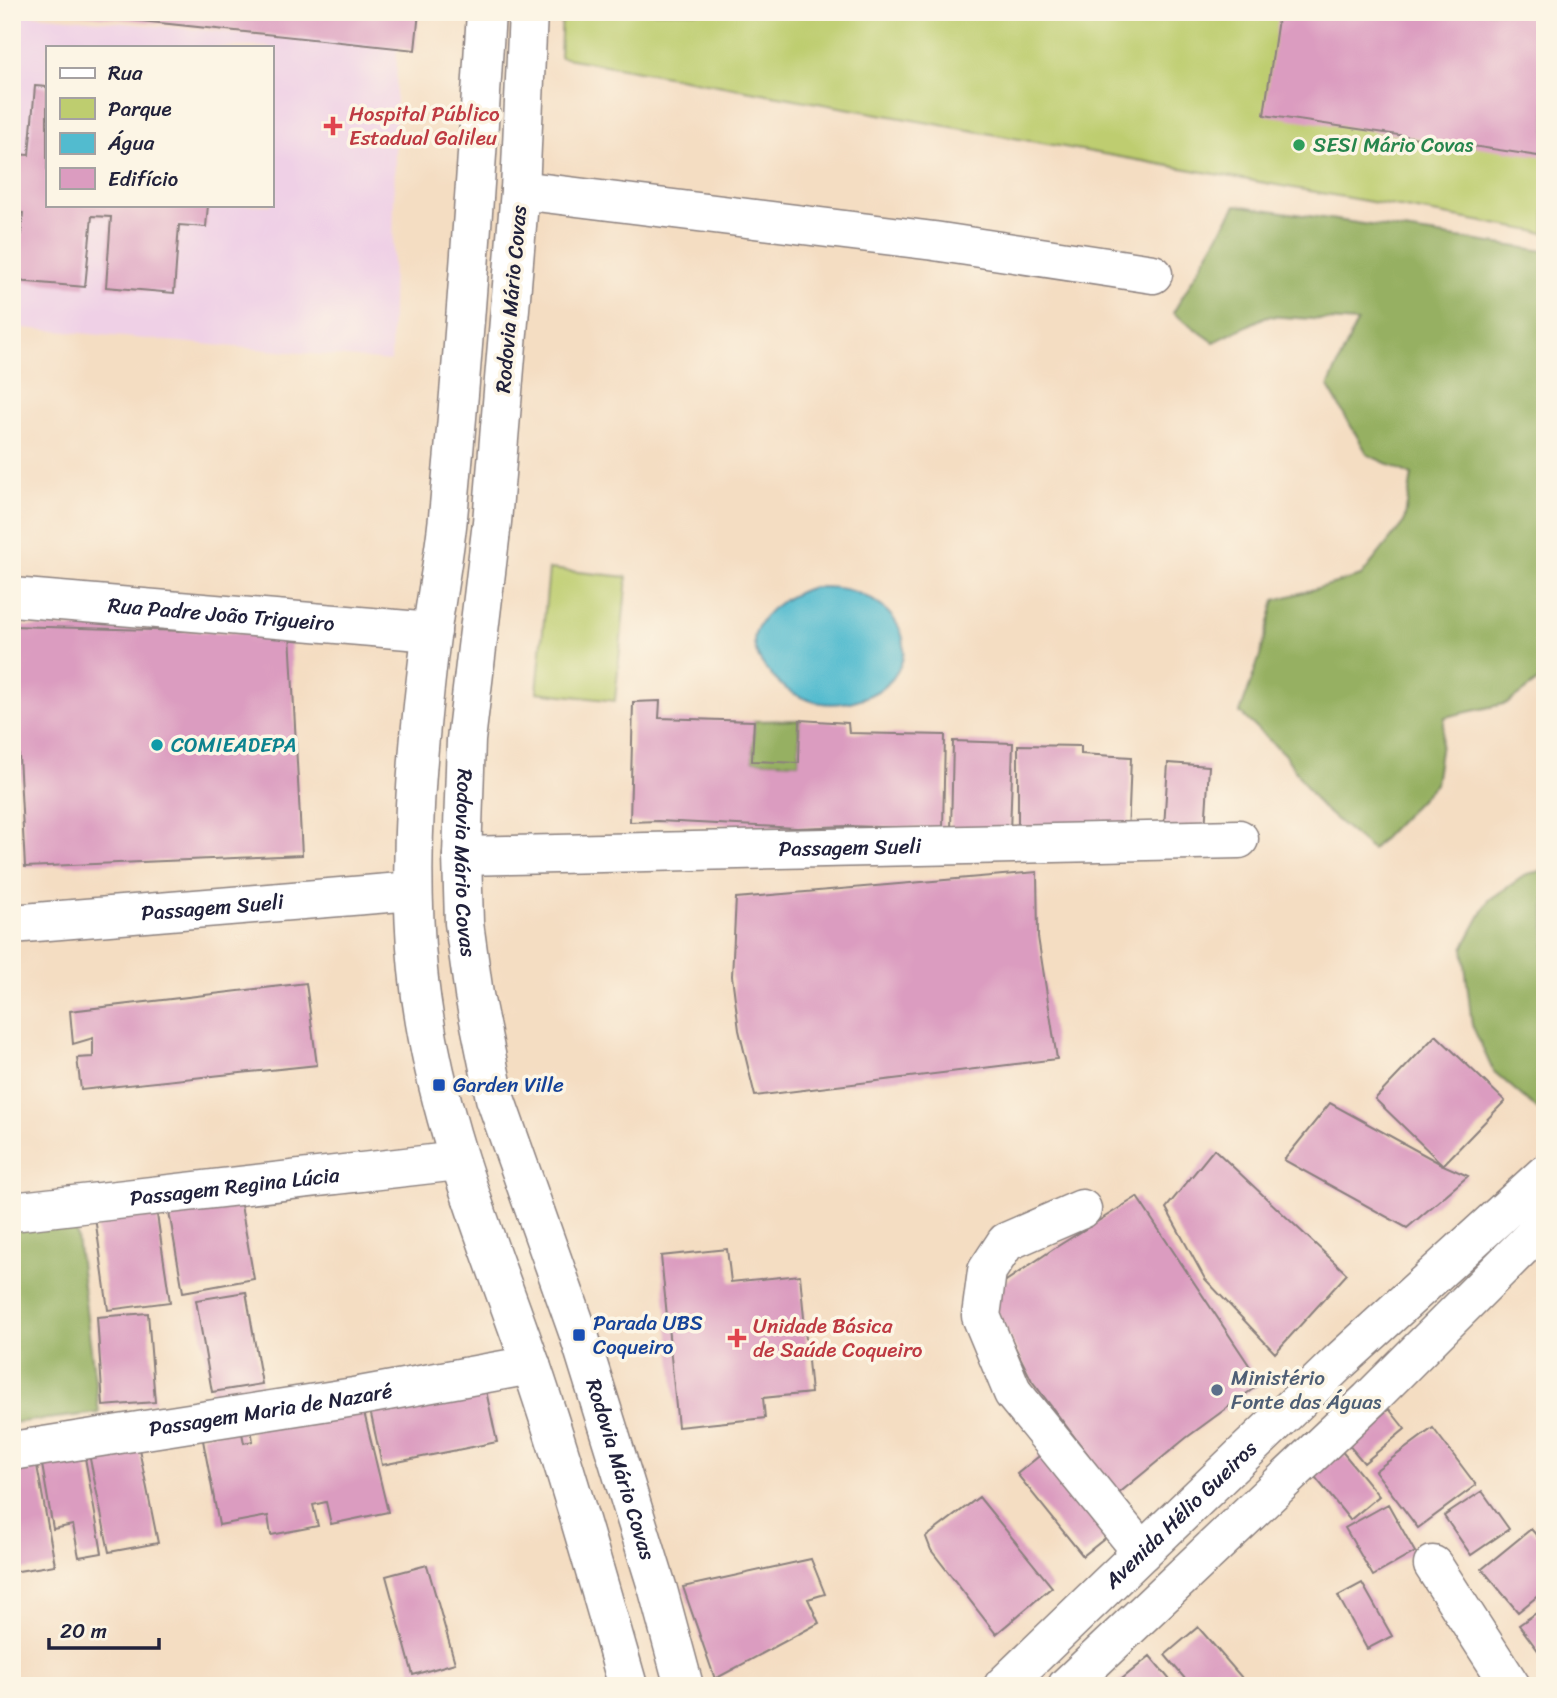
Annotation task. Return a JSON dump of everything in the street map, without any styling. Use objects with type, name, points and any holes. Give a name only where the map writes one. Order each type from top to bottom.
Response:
[{"type":"main road","name":"Rodovia Mário Covas","points":[[486,12],[473,231],[447,522],[414,794],[413,891],[418,973],[428,1038],[458,1161],[562,1460],[628,1686]]},
{"type":"main road","name":"Rodovia Mário Covas","points":[[528,12],[520,190],[492,522],[466,740],[462,856],[464,923],[474,995],[495,1098],[582,1344],[658,1590],[684,1686]]},
{"type":"main road","points":[[520,190],[934,241],[1153,274]]},
{"type":"main road","name":"Rua Padre João Trigueiro","points":[[12,597],[432,632]]},
{"type":"main road","name":"Passagem Sueli","points":[[462,856],[1239,839]]},
{"type":"main road","name":"Passagem Sueli","points":[[12,924],[413,891]]},
{"type":"main road","name":"Passagem Regina Lúcia","points":[[12,1212],[458,1161]]},
{"type":"main road","name":"Avenida Hélio Gueiros","points":[[1003,1686],[1339,1362],[1545,1174]]},
{"type":"main road","points":[[1082,1209],[1006,1242],[987,1271],[981,1316],[1013,1393],[1142,1552]]},
{"type":"main road","points":[[1067,1686],[1369,1400],[1545,1224]]},
{"type":"main road","name":"Passagem Maria de Nazaré","points":[[12,1451],[354,1397],[531,1365]]},
{"type":"main road","points":[[1433,1565],[1511,1686]]},
{"type":"shaded area","name":"Hospital Público Estadual Galileu","points":[[12,13],[397,47],[391,361],[12,327]]},
{"type":"green space","name":"SESI Mário Covas","points":[[562,12],[1545,12],[1545,233],[560,57]]},
{"type":"green space","points":[[1236,205],[1545,251],[1545,676],[1508,703],[1445,717],[1435,784],[1372,850],[1319,805],[1284,754],[1240,713],[1260,656],[1275,600],[1361,576],[1404,522],[1412,475],[1368,455],[1328,387],[1357,322],[1267,316],[1214,342],[1173,313]]},
{"type":"green space","points":[[549,569],[627,577],[615,701],[537,692]]},
{"type":"green space","points":[[800,720],[799,763],[752,761],[754,721]]},
{"type":"green space","points":[[1545,870],[1544,1115],[1493,1071],[1472,1025],[1463,948],[1489,900],[1527,874]]},
{"type":"green space","points":[[74,1214],[99,1413],[12,1423],[12,1222]]},
{"type":"water","points":[[813,587],[845,589],[869,598],[881,606],[898,626],[903,638],[901,664],[893,678],[881,689],[843,703],[817,702],[805,699],[783,686],[761,662],[754,640],[760,623],[780,603]]},
{"type":"building","points":[[75,12],[419,12],[415,50]]},
{"type":"building","points":[[1279,12],[1545,12],[1545,157],[1264,115]]},
{"type":"building","points":[[35,86],[46,87],[46,206],[208,206],[206,227],[179,225],[174,293],[106,287],[111,217],[92,216],[85,287],[17,281],[23,213],[12,212],[12,154],[29,155]]},
{"type":"building","points":[[12,89],[19,89],[14,137],[12,137]]},
{"type":"building","name":"COMIEADEPA","points":[[12,626],[290,634],[302,855],[25,867]]},
{"type":"building","points":[[660,701],[659,718],[754,721],[752,761],[799,763],[800,720],[848,723],[849,733],[945,735],[943,829],[847,826],[797,828],[630,822],[633,702]]},
{"type":"building","points":[[953,741],[1013,743],[1010,833],[951,831]]},
{"type":"building","points":[[1018,745],[1081,746],[1081,754],[1131,757],[1128,835],[1018,832]]},
{"type":"building","points":[[1168,763],[1209,766],[1205,831],[1164,828]]},
{"type":"building","points":[[1037,872],[1038,937],[1057,1059],[755,1096],[739,1030],[732,976],[736,898]]},
{"type":"building","points":[[306,983],[317,1065],[81,1090],[77,1058],[93,1057],[93,1038],[73,1044],[70,1011]]},
{"type":"building","points":[[1436,1035],[1505,1101],[1443,1165],[1375,1099]]},
{"type":"building","points":[[1330,1103],[1468,1176],[1407,1228],[1284,1160]]},
{"type":"building","points":[[1214,1149],[1347,1274],[1275,1353],[1205,1279],[1166,1208]]},
{"type":"building","points":[[238,1188],[254,1279],[183,1292],[167,1200]]},
{"type":"building","points":[[1137,1197],[1261,1383],[1186,1438],[1118,1494],[1032,1381],[988,1293]]},
{"type":"building","points":[[155,1201],[170,1302],[108,1310],[94,1210]]},
{"type":"building","name":"Unidade Básica de Saúde Coqueiro","points":[[727,1249],[731,1282],[800,1275],[811,1393],[763,1398],[765,1418],[678,1427],[661,1256]]},
{"type":"building","points":[[246,1292],[262,1384],[212,1392],[196,1300]]},
{"type":"building","points":[[148,1313],[155,1402],[103,1406],[97,1317]]},
{"type":"building","points":[[485,1386],[497,1442],[382,1465],[370,1410]]},
{"type":"building","points":[[363,1408],[388,1512],[331,1524],[326,1502],[313,1505],[318,1526],[271,1535],[268,1516],[219,1525],[202,1435],[241,1428],[244,1443],[253,1441],[251,1429]]},
{"type":"building","points":[[1389,1409],[1405,1429],[1364,1463],[1347,1443]]},
{"type":"building","points":[[1433,1428],[1476,1485],[1418,1528],[1375,1471]]},
{"type":"building","points":[[138,1444],[158,1543],[109,1552],[89,1454]]},
{"type":"building","points":[[1048,1449],[1114,1531],[1083,1556],[1017,1474]]},
{"type":"building","points":[[1340,1449],[1379,1496],[1350,1520],[1311,1472]]},
{"type":"building","points":[[84,1452],[102,1553],[79,1557],[73,1525],[53,1529],[41,1459]]},
{"type":"building","points":[[36,1460],[55,1565],[12,1572],[12,1464]]},
{"type":"building","points":[[1482,1491],[1509,1529],[1471,1555],[1444,1516]]},
{"type":"building","points":[[979,1497],[1052,1587],[996,1634],[931,1550],[926,1537]]},
{"type":"building","points":[[1388,1504],[1415,1552],[1373,1576],[1345,1528]]},
{"type":"building","points":[[1531,1529],[1545,1545],[1545,1590],[1518,1612],[1482,1569]]},
{"type":"building","points":[[811,1559],[825,1594],[808,1599],[819,1623],[715,1679],[683,1587]]},
{"type":"building","points":[[427,1565],[455,1663],[413,1675],[386,1576]]},
{"type":"building","points":[[1362,1583],[1392,1636],[1367,1649],[1338,1596]]},
{"type":"building","points":[[1545,1607],[1545,1660],[1519,1625]]},
{"type":"building","points":[[1198,1627],[1249,1686],[1191,1686],[1165,1655]]},
{"type":"building","points":[[1150,1656],[1175,1686],[1119,1686],[1117,1683]]},
{"type":"place","name":"Hospital Público Estadual Galileu","points":[[333,126]]},
{"type":"place","name":"SESI Mário Covas","points":[[1299,145]]},
{"type":"place","name":"COMIEADEPA","points":[[157,745]]},
{"type":"place","name":"Garden Ville","points":[[439,1085]]},
{"type":"place","name":"Parada UBS Coqueiro","points":[[579,1335]]},
{"type":"place","name":"Unidade Básica de Saúde Coqueiro","points":[[737,1338]]},
{"type":"place","name":"Ministério Fonte das Águas","points":[[1217,1390]]}]
